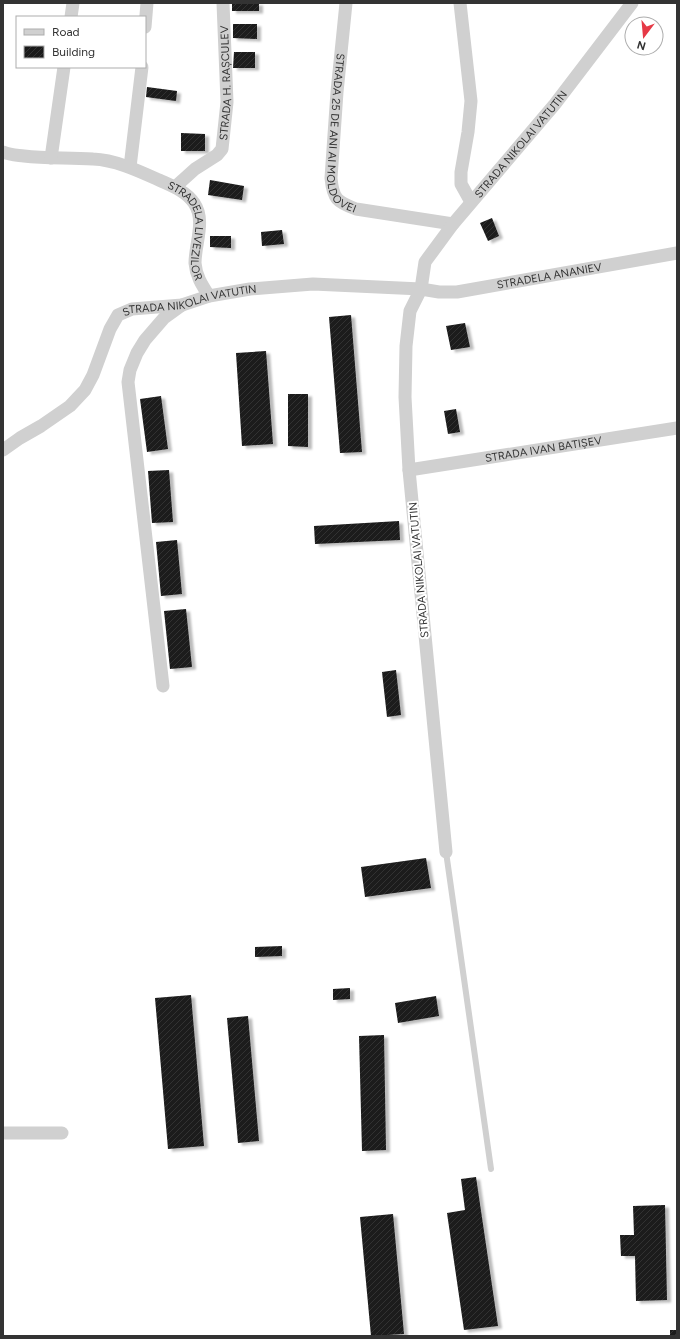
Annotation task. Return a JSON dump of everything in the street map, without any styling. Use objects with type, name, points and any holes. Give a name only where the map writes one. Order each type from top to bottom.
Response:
[{"type":"street","points":[[71,16],[73,3]]},
{"type":"street","points":[[146,16],[147,3]]},
{"type":"street","name":"STRADA H. RAȘCULEV","points":[[175,187],[195,169],[217,155],[222,149],[226,102],[223,3]]},
{"type":"street","name":"STRADA 25 DE ANI AI MOLDOVEI","points":[[346,3],[337,92],[331,178],[332,189],[336,199],[344,204],[356,208],[453,224]]},
{"type":"street","points":[[460,3],[471,101],[461,178],[462,184],[471,202]]},
{"type":"street","name":"STRADA NIKOLAI VATUTIN","points":[[446,852],[409,470],[405,397],[406,346],[410,311],[421,289],[425,262],[471,202],[555,104],[632,3]]},
{"type":"street","points":[[51,158],[64,68]]},
{"type":"street","points":[[130,167],[142,68]]},
{"type":"street","name":"STRADELA LIVEZILOR","points":[[3,152],[8,154],[51,158],[95,159],[130,167],[175,187],[187,195],[195,204],[199,214],[195,263],[198,280],[209,296]]},
{"type":"street","name":"STRADELA ANANIEV","points":[[421,289],[439,292],[457,292],[677,253]]},
{"type":"street","name":"STRADA NIKOLAI VATUTIN","points":[[3,450],[20,438],[42,426],[70,406],[85,390],[93,375],[110,329],[118,315],[132,309],[182,305],[209,296],[250,289],[313,284],[421,289]]},
{"type":"street","points":[[162,686],[128,382],[130,370],[137,353],[146,340],[164,318],[182,305]]},
{"type":"street","name":"STRADA IVAN BATIȘEV","points":[[409,470],[677,428]]},
{"type":"street","points":[[3,1133],[62,1133]]},
{"type":"lane","points":[[446,852],[491,1169]]},
{"type":"building","points":[[232,3],[259,3],[259,11],[232,11]]},
{"type":"building","points":[[233,24],[257,24],[257,39],[233,38]]},
{"type":"building","points":[[234,52],[255,52],[255,68],[233,68]]},
{"type":"building","points":[[147,87],[177,91],[176,101],[146,97]]},
{"type":"building","points":[[181,133],[205,134],[205,151],[181,151]]},
{"type":"building","points":[[210,180],[244,186],[242,200],[208,195]]},
{"type":"building","points":[[492,218],[499,236],[488,241],[480,223]]},
{"type":"building","points":[[282,230],[284,244],[262,246],[261,232]]},
{"type":"building","points":[[210,236],[231,236],[231,248],[210,247]]},
{"type":"building","points":[[351,315],[362,452],[340,453],[329,317]]},
{"type":"building","points":[[465,323],[470,347],[451,350],[446,326]]},
{"type":"building","points":[[266,351],[273,444],[242,446],[236,353]]},
{"type":"building","points":[[288,394],[308,394],[308,447],[288,446]]},
{"type":"building","points":[[161,396],[168,449],[147,452],[140,399]]},
{"type":"building","points":[[456,409],[460,432],[448,434],[444,411]]},
{"type":"building","points":[[169,470],[173,522],[152,523],[148,471]]},
{"type":"building","points":[[399,521],[400,540],[315,544],[314,526]]},
{"type":"building","points":[[177,540],[182,594],[161,596],[156,542]]},
{"type":"building","points":[[186,609],[192,667],[170,669],[164,611]]},
{"type":"building","points":[[396,670],[401,715],[387,717],[382,672]]},
{"type":"building","points":[[426,858],[431,888],[365,897],[361,867]]},
{"type":"building","points":[[282,946],[282,956],[255,957],[255,947]]},
{"type":"building","points":[[350,988],[350,999],[333,1000],[333,989]]},
{"type":"building","points":[[191,995],[204,1146],[168,1149],[155,998]]},
{"type":"building","points":[[436,996],[439,1016],[398,1023],[395,1003]]},
{"type":"building","points":[[248,1016],[259,1141],[238,1143],[227,1018]]},
{"type":"building","points":[[384,1035],[386,1150],[362,1151],[359,1036]]},
{"type":"building","points":[[476,1177],[498,1326],[464,1330],[447,1213],[465,1210],[461,1179]]},
{"type":"building","points":[[665,1205],[667,1300],[636,1301],[635,1256],[621,1256],[620,1235],[634,1235],[633,1206]]},
{"type":"building","points":[[393,1214],[404,1334],[371,1336],[360,1217]]},
{"type":"building","points":[[670,1330],[677,1330],[677,1336],[670,1336]]}]
